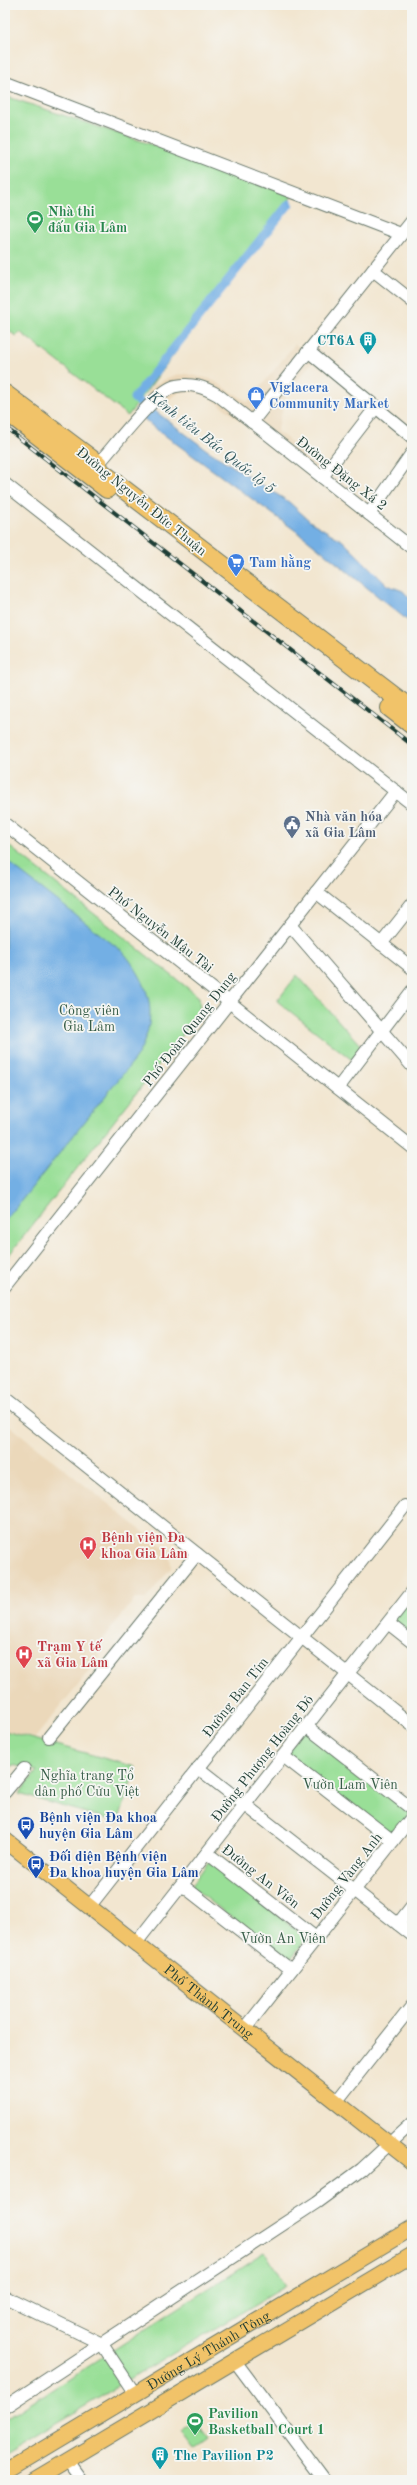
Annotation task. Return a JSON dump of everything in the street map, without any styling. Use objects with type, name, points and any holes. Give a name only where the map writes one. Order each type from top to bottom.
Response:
[{"type":"highway","name":"Đường Nguyễn Đức Thuận","points":[[5,394],[98,464],[100,471],[412,710]]},
{"type":"highway","name":"Đường Nguyễn Đức Thuận","points":[[5,410],[412,725]]},
{"type":"main road","name":"Phố Thành Trung","points":[[5,1840],[412,2162]]},
{"type":"main road","name":"Đường Lý Thánh Tông","points":[[5,2472],[412,2228]]},
{"type":"main road","name":"Đường Lý Thánh Tông","points":[[36,2480],[412,2255]]},
{"type":"street","points":[[5,82],[401,234]]},
{"type":"street","points":[[252,422],[412,221]]},
{"type":"street","points":[[373,270],[412,301]]},
{"type":"street","points":[[308,352],[412,437]]},
{"type":"street","name":"Đường Đặng Xá 2","points":[[98,464],[140,417],[152,401],[175,386],[200,385],[218,395],[412,548]]},
{"type":"street","points":[[322,477],[376,407]]},
{"type":"street","points":[[369,514],[412,453]]},
{"type":"street","points":[[5,484],[412,804]]},
{"type":"street","name":"Phố Đoàn Quang Dung","points":[[5,1286],[396,791]]},
{"type":"street","name":"Phố Nguyễn Mậu Tài","points":[[5,824],[412,1147]]},
{"type":"street","points":[[316,892],[412,968]]},
{"type":"street","points":[[381,944],[411,908]]},
{"type":"street","points":[[290,925],[412,1066]]},
{"type":"street","points":[[338,1088],[412,991]]},
{"type":"street","points":[[5,1402],[302,1636],[412,1725]]},
{"type":"street","name":"Đường Ban Tím","points":[[89,1907],[405,1506]]},
{"type":"street","points":[[49,1738],[196,1554]]},
{"type":"street","name":"Đường Phượng Hoàng Đỏ","points":[[136,1943],[412,1592]]},
{"type":"street","points":[[388,1623],[412,1642]]},
{"type":"street","points":[[306,1726],[412,1809]]},
{"type":"street","points":[[283,1756],[393,1841]]},
{"type":"street","points":[[5,1792],[24,1768]]},
{"type":"street","points":[[198,1768],[412,1935]]},
{"type":"street","name":"Đường Vàng Anh","points":[[244,2030],[412,1817]]},
{"type":"street","name":"Đường An Viên","points":[[207,1853],[316,1938]]},
{"type":"street","points":[[182,1885],[291,1970]]},
{"type":"street","points":[[398,1924],[412,1906]]},
{"type":"street","points":[[336,2102],[412,2006]]},
{"type":"street","points":[[5,2407],[317,2202],[362,2169],[412,2123]]},
{"type":"street","points":[[5,2297],[102,2344],[135,2394]]},
{"type":"street","points":[[235,2361],[324,2480]]},
{"type":"street","points":[[68,2460],[82,2480]]},
{"type":"shaded area","name":"Viglacera Community Market","points":[[295,344],[315,359],[287,393],[277,431],[322,466],[314,478],[210,397],[194,391],[180,392],[161,405],[147,393],[154,385],[172,376],[186,374],[211,379],[248,402]]},
{"type":"shaded area","name":"Bệnh viện Đa khoa Gia Lâm","points":[[5,1422],[170,1553],[171,1568],[146,1599],[135,1599],[98,1645],[100,1657],[35,1738],[5,1731],[5,1647],[9,1642],[5,1639]]},
{"type":"green space","points":[[5,96],[295,192],[128,416],[20,332],[16,336],[5,328]]},
{"type":"green space","name":"Công viên Gia Lâm","points":[[5,843],[199,997],[200,1012],[5,1260]]},
{"type":"green space","points":[[297,975],[362,1047],[352,1060],[277,1001]]},
{"type":"green space","points":[[412,1592],[412,1643],[388,1623]]},
{"type":"green space","name":"Vườn Lam Viên","points":[[306,1726],[412,1809],[393,1841],[283,1756]]},
{"type":"green space","name":"Nghĩa trang Tổ dân phố Cửu Việt","points":[[5,1731],[136,1767],[118,1822],[19,1794],[37,1771],[13,1765],[5,1775]]},
{"type":"green space","name":"Vườn An Viên","points":[[209,1861],[307,1938],[288,1962],[191,1886]]},
{"type":"green space","points":[[265,2252],[286,2286],[5,2454],[5,2420]]},
{"type":"green space","name":"Pavilion Basketball Court 1","points":[[196,2422],[209,2439],[194,2450],[181,2433]]},
{"type":"water","points":[[143,402],[207,450],[289,502],[311,522],[343,541],[387,585],[403,591],[412,601],[412,624],[307,539],[152,426],[135,410]]},
{"type":"water","name":"Công viên Gia Lâm","points":[[5,860],[123,952],[141,978],[149,1004],[150,1017],[148,1031],[143,1045],[135,1059],[5,1221]]},
{"type":"waterway","name":"Kênh tiêu Bắc Quốc lộ 5","points":[[150,411],[134,398],[289,204]]},
{"type":"railway","points":[[5,427],[412,745]]},
{"type":"place","name":"Nhà thi đấu Gia Lâm","points":[[35,234]]},
{"type":"place","name":"CT6A","points":[[368,355]]},
{"type":"place","name":"Viglacera Community Market","points":[[256,410]]},
{"type":"place","name":"Tam hằng","points":[[236,577]]},
{"type":"place","name":"Nhà văn hóa xã Gia Lâm","points":[[292,839]]},
{"type":"place","name":"Bệnh viện Đa khoa Gia Lâm","points":[[88,1560]]},
{"type":"place","name":"Trạm Y tế xã Gia Lâm","points":[[24,1669]]},
{"type":"place","name":"Bệnh viện Đa khoa huyện Gia Lâm","points":[[26,1840]]},
{"type":"place","name":"Đối diện Bệnh viện Đa khoa huyện Gia Lâm","points":[[36,1879]]},
{"type":"place","name":"Pavilion Basketball Court 1","points":[[195,2436]]},
{"type":"place","name":"The Pavilion P2","points":[[160,2470]]}]
